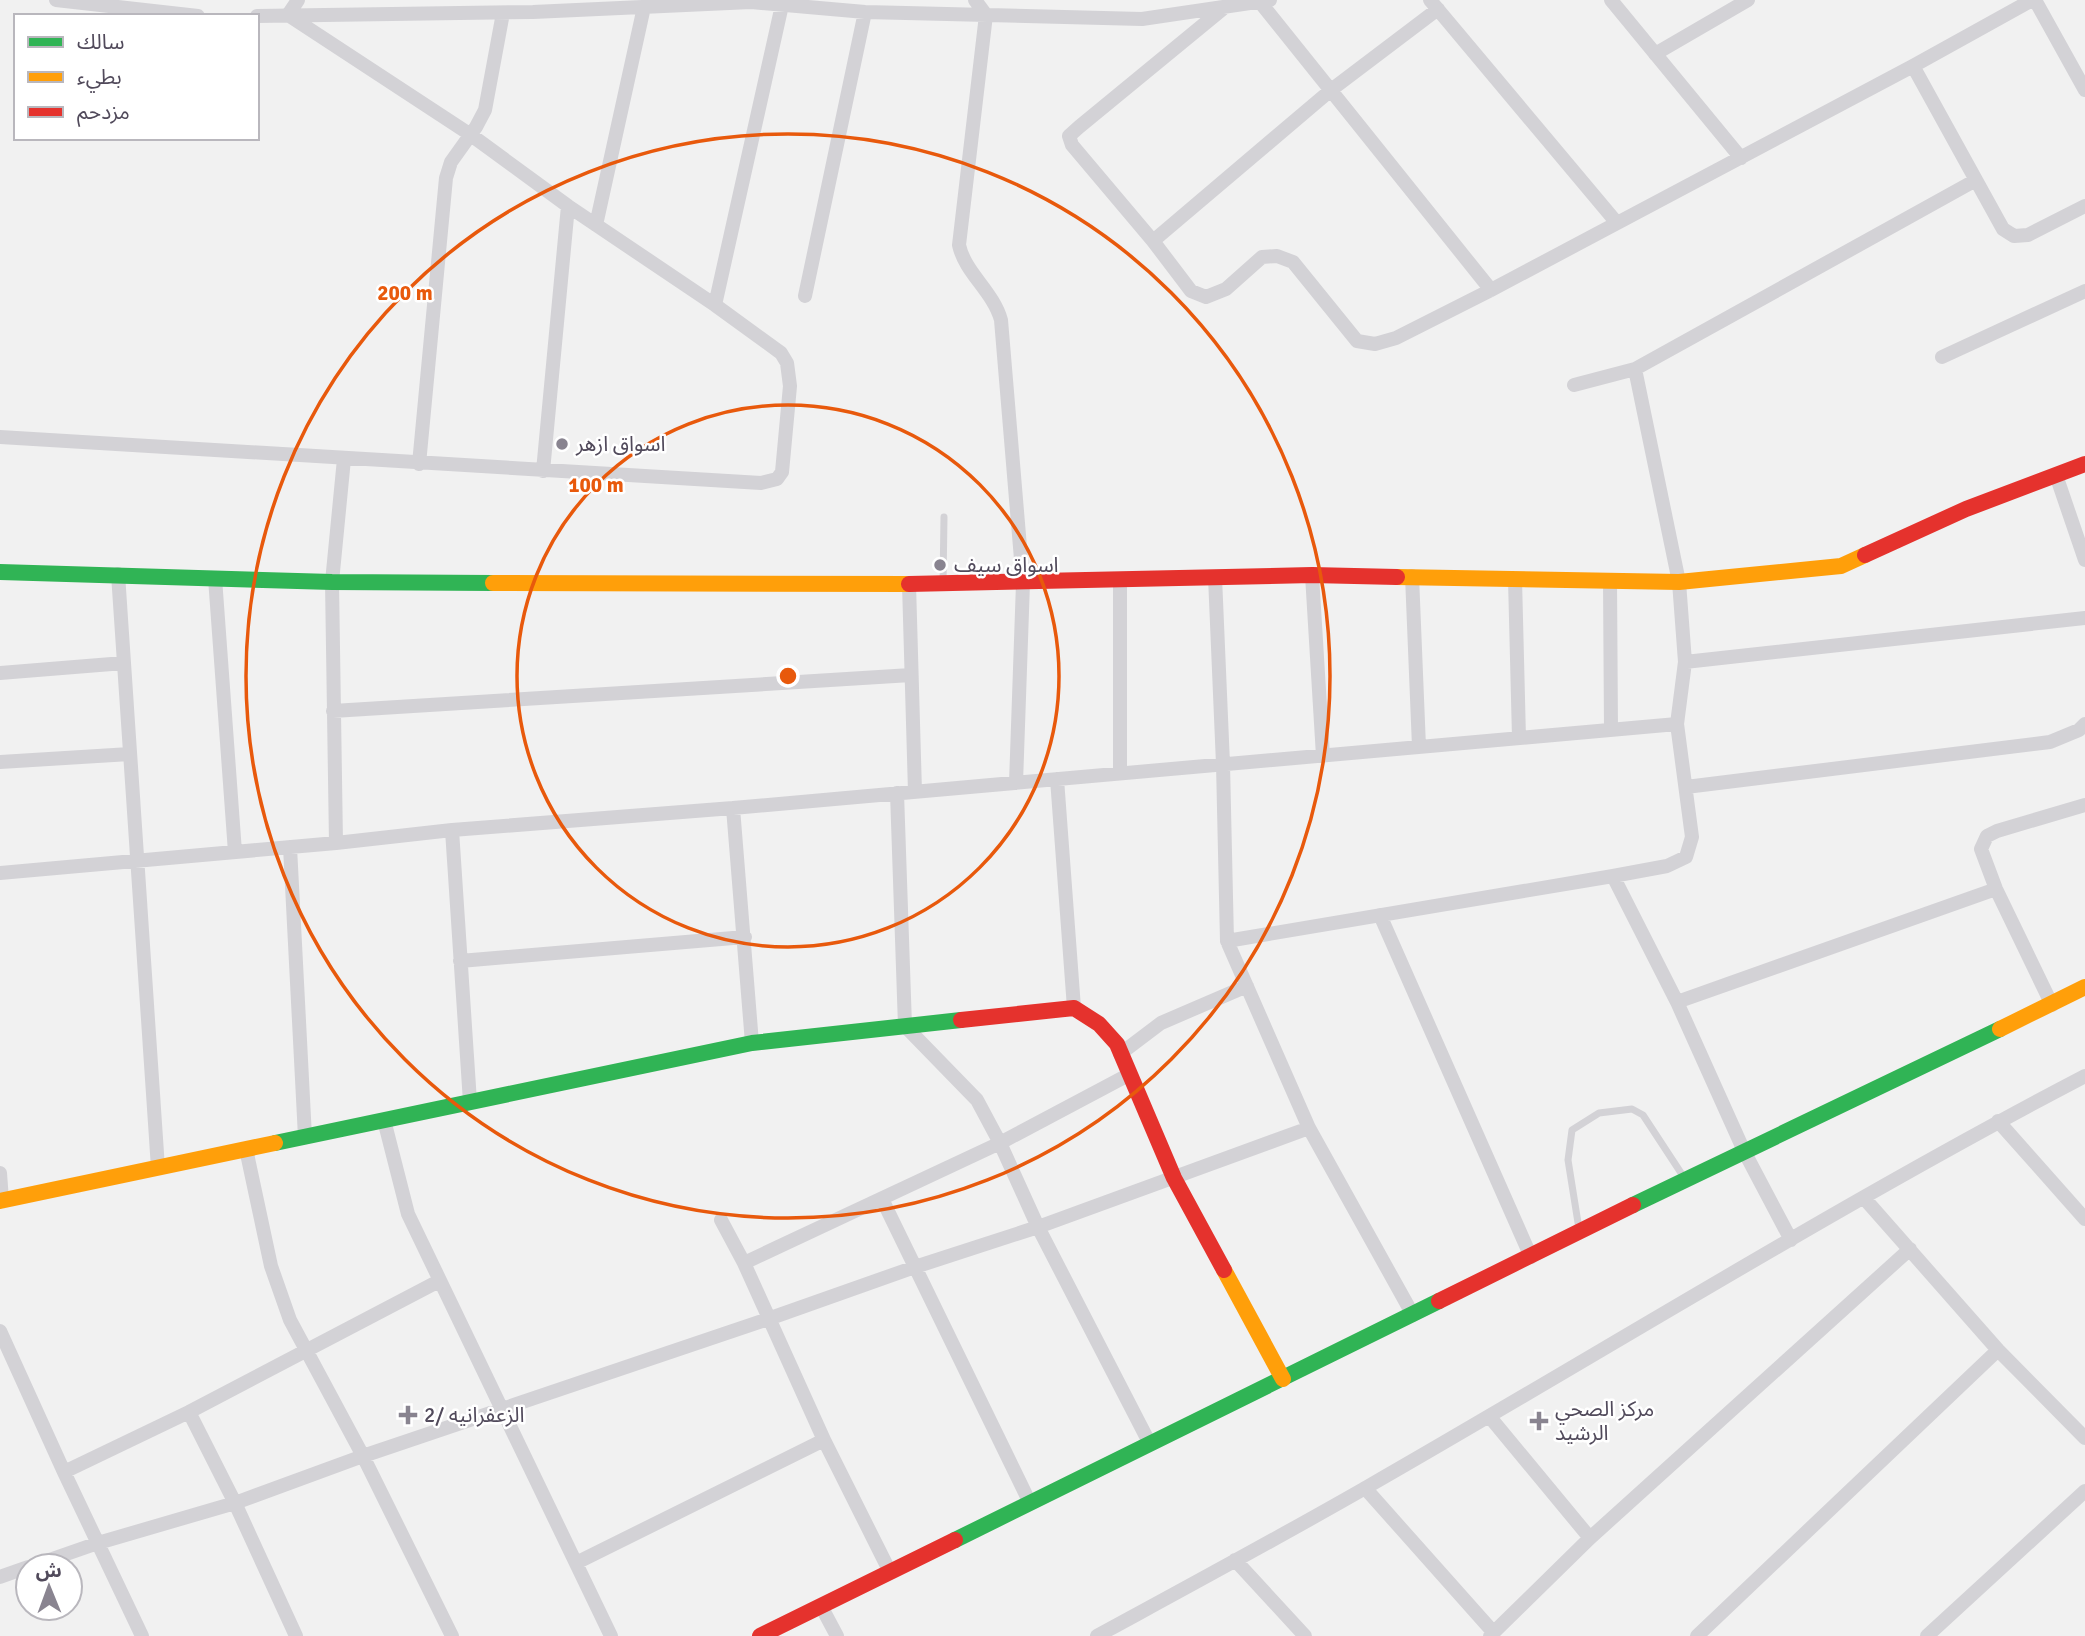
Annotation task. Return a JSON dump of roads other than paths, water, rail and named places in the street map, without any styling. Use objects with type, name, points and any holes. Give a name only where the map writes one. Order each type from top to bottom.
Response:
[{"type":"street","points":[[57,0],[180,14]]},
{"type":"street","points":[[288,15],[298,0]]},
{"type":"street","points":[[975,0],[986,15],[959,244],[964,260],[995,303],[1001,320],[1023,583],[1016,783]]},
{"type":"street","points":[[1611,0],[1741,158]]},
{"type":"street","points":[[1655,54],[1748,0]]},
{"type":"street","points":[[1225,7],[1069,136],[1072,145],[1153,241],[1191,291],[1206,297],[1226,289],[1262,257],[1278,256],[1293,262],[1357,341],[1375,344],[1396,338],[1491,290],[2034,0],[2085,90]]},
{"type":"street","points":[[259,16],[503,13],[529,6],[644,7],[751,1],[866,12],[1142,19],[1194,6],[1225,7],[1265,1],[1331,90],[1491,290]]},
{"type":"street","points":[[715,305],[782,5]]},
{"type":"street","points":[[1153,241],[1434,5],[1617,223]]},
{"type":"street","points":[[596,225],[644,7]]},
{"type":"street","points":[[805,296],[866,12]]},
{"type":"street","points":[[419,464],[446,178],[451,162],[485,110],[503,13]]},
{"type":"street","points":[[0,438],[761,483],[777,479],[782,472],[790,386],[787,363],[772,345],[568,206],[471,135],[288,15]]},
{"type":"street","points":[[1913,66],[2003,229],[2014,236],[2028,235],[2085,206]]},
{"type":"street","points":[[1574,385],[1635,369],[1976,180]]},
{"type":"street","points":[[543,471],[568,206]]},
{"type":"street","points":[[1942,358],[2085,291]]},
{"type":"street","points":[[1227,941],[1613,876],[1667,866],[1686,857],[1692,837],[1677,724],[1685,662],[1679,582],[1635,369]]},
{"type":"street","points":[[336,843],[332,582],[344,459]]},
{"type":"street","points":[[0,572],[332,582],[943,584],[1312,575],[1679,582],[1841,566],[1966,509],[2085,464]]},
{"type":"street","points":[[2056,475],[2085,560]]},
{"type":"street","points":[[118,574],[158,1168]]},
{"type":"street","points":[[1312,575],[1323,755]]},
{"type":"street","points":[[1412,576],[1419,747]]},
{"type":"street","points":[[215,578],[235,852]]},
{"type":"street","points":[[1215,578],[1227,941],[1309,1128],[1413,1315]]},
{"type":"street","points":[[1515,579],[1519,738]]},
{"type":"street","points":[[1120,580],[1120,774]]},
{"type":"street","points":[[1610,581],[1611,730]]},
{"type":"street","points":[[909,584],[915,792]]},
{"type":"street","points":[[1685,662],[2085,618]]},
{"type":"street","points":[[0,673],[124,663]]},
{"type":"street","points":[[333,711],[911,675]]},
{"type":"street","points":[[0,873],[290,848],[452,830],[733,808],[1677,724]]},
{"type":"street","points":[[1686,787],[2050,742],[2079,730],[2085,724]]},
{"type":"street","points":[[0,762],[130,754]]},
{"type":"street","points":[[1057,779],[1074,1008]]},
{"type":"street","points":[[897,793],[905,1026],[977,1100],[1000,1143],[1038,1227],[1150,1444]]},
{"type":"street","points":[[2052,1005],[1996,889],[1981,849],[1987,836],[1997,831],[2085,805]]},
{"type":"street","points":[[733,808],[752,1043]]},
{"type":"street","points":[[452,830],[470,1102]]},
{"type":"street","points":[[290,848],[305,1137]]},
{"type":"street","points":[[1613,876],[1677,1002],[1744,1151],[1791,1240]]},
{"type":"street","points":[[1677,1002],[1996,889]]},
{"type":"street","points":[[1380,915],[1531,1257]]},
{"type":"street","points":[[460,961],[745,937]]},
{"type":"street","points":[[1121,1054],[1161,1023],[1247,986]]},
{"type":"street","points":[[760,1636],[1744,1151],[2085,987]]},
{"type":"street","points":[[0,1173],[1,1200],[752,1043],[1074,1008],[1099,1024],[1116,1044],[1174,1178],[1283,1379]]},
{"type":"street","points":[[744,1263],[1000,1143],[1130,1074]]},
{"type":"street","points":[[1097,1636],[1365,1488],[1998,1121],[2085,1076]]},
{"type":"street","points":[[384,1120],[408,1214],[611,1636]]},
{"type":"street","points":[[1998,1121],[2085,1219]]},
{"type":"street","points":[[72,1552],[235,1503],[363,1456],[1038,1227],[1309,1128]]},
{"type":"street","points":[[246,1149],[271,1266],[290,1320],[363,1456],[452,1636]]},
{"type":"street","points":[[1864,1198],[1998,1350],[2085,1438]]},
{"type":"street","points":[[882,1199],[1030,1503]]},
{"type":"street","points":[[722,1220],[824,1440],[890,1572]]},
{"type":"street","points":[[1365,1488],[1492,1634],[1590,1538],[1910,1250]]},
{"type":"street","points":[[64,1472],[189,1412],[439,1281]]},
{"type":"street","points":[[0,1331],[142,1636]]},
{"type":"street","points":[[1697,1636],[1998,1350]]},
{"type":"street","points":[[189,1412],[235,1503],[296,1636]]},
{"type":"street","points":[[1489,1416],[1590,1538]]},
{"type":"street","points":[[576,1563],[824,1440]]},
{"type":"street","points":[[1927,1636],[2085,1491]]},
{"type":"street","points":[[1235,1560],[1305,1636]]},
{"type":"street","points":[[821,1606],[837,1636]]},
{"type":"lane","points":[[943,584],[944,517]]},
{"type":"lane","points":[[1580,1233],[1568,1160],[1572,1130],[1599,1113],[1632,1110],[1643,1115],[1685,1181]]},
{"type":"place","name":"اسواق ازهر","points":[[562,444]]},
{"type":"place","name":"اسواق سيف","points":[[940,565]]},
{"type":"place","name":"الزعفرانيه /2","points":[[408,1415]]},
{"type":"place","name":"مركز الصحي الرشيد","points":[[1539,1421]]}]
